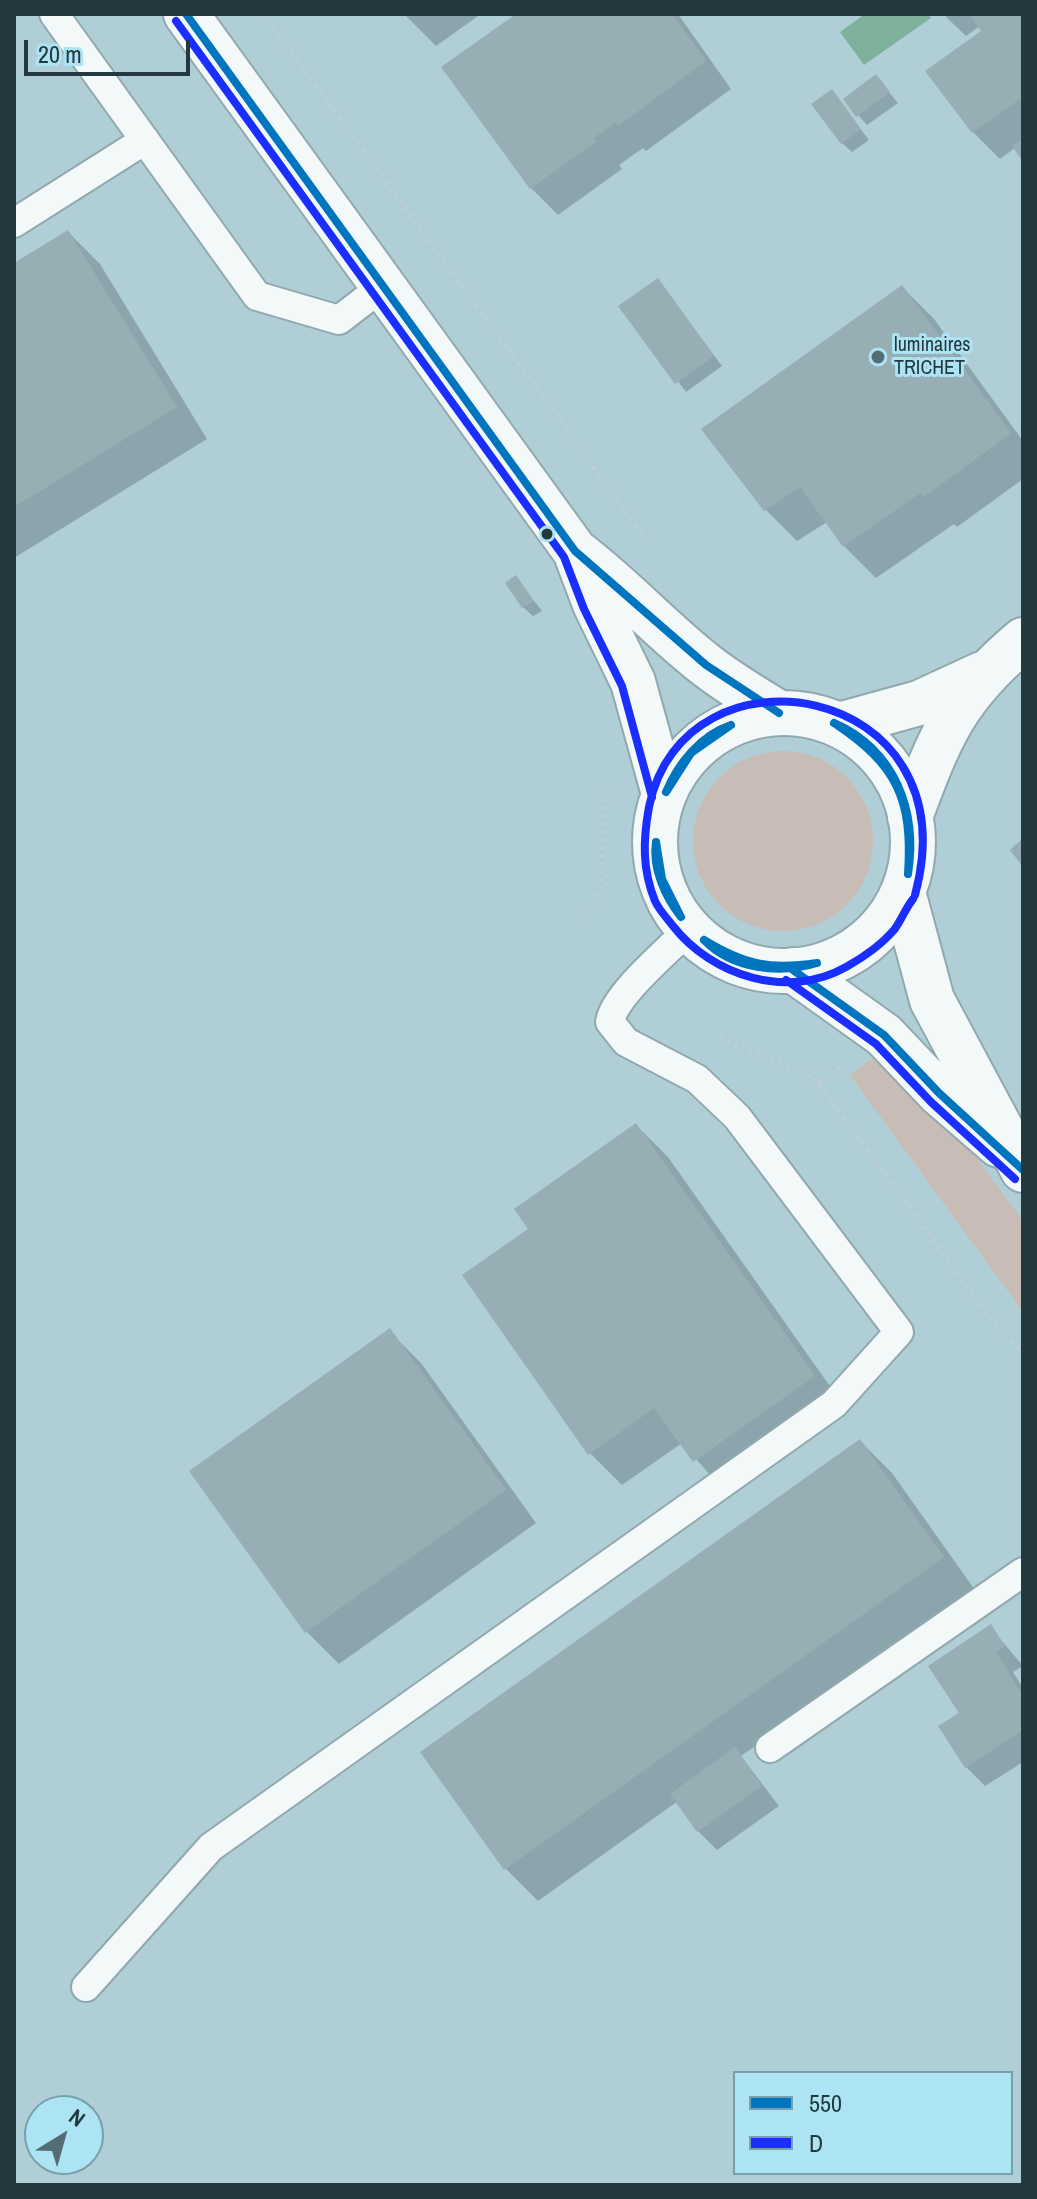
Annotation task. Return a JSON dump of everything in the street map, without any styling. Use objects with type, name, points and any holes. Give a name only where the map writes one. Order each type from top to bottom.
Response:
[{"type":"main road","points":[[186,14],[575,551],[595,604],[633,682],[664,794]]},
{"type":"main road","points":[[575,551],[620,584],[652,619],[704,664],[779,713]]},
{"type":"main road","points":[[910,817],[935,748],[958,708],[984,673],[1023,640]]},
{"type":"main road","points":[[839,725],[919,703],[984,673]]},
{"type":"main road","points":[[779,713],[810,716],[839,725],[872,748],[896,779],[910,817],[912,855],[903,892],[885,922],[859,946],[828,963],[793,970],[764,969],[736,962],[689,929],[663,888],[656,856],[656,824],[664,794],[683,762],[710,736],[743,720],[779,713]]},
{"type":"main road","points":[[903,892],[932,1000],[1020,1165]]},
{"type":"main road","points":[[793,970],[884,1035],[939,1093],[1020,1165]]},
{"type":"lane","points":[[54,14],[257,296],[339,320],[383,286]]},
{"type":"lane","points":[[14,223],[145,140]]},
{"type":"lane","points":[[86,1987],[211,1847],[834,1404],[899,1332],[737,1117],[697,1079],[626,1042],[610,1022],[612,1008],[689,929]]},
{"type":"lane","points":[[770,1748],[1023,1572]]},
{"type":"path","points":[[264,14],[649,543]]},
{"type":"path","points":[[586,926],[601,888],[602,839],[609,783]]},
{"type":"path","points":[[720,1038],[814,1077],[1004,1336],[1023,1352]]},
{"type":"shaded area","points":[[865,14],[928,14],[931,18],[864,65],[840,32]]},
{"type":"shaded area","points":[[783,751],[817,758],[847,777],[866,807],[873,841],[866,875],[847,905],[817,924],[783,931],[749,924],[719,905],[700,875],[693,841],[700,807],[719,777],[749,758]]},
{"type":"shaded area","points":[[878,1054],[962,1138],[1023,1221],[1023,1312],[850,1075]]},
{"type":"building","points":[[516,14],[672,14],[706,61],[618,126],[616,122],[594,138],[597,141],[530,189],[441,67]]},
{"type":"building","points":[[969,14],[1023,14],[1023,97],[972,133],[925,71],[981,31]]},
{"type":"building","points":[[876,74],[890,92],[856,117],[843,99]]},
{"type":"building","points":[[832,89],[861,129],[841,144],[811,104]]},
{"type":"building","points":[[1023,139],[1023,162],[1012,146]]},
{"type":"building","points":[[68,230],[177,407],[14,507],[14,263]]},
{"type":"building","points":[[658,278],[714,356],[675,384],[618,306]]},
{"type":"building","name":"luminaires TRICHET","points":[[902,285],[1011,433],[924,497],[920,493],[843,547],[800,487],[764,511],[701,429]]},
{"type":"building","points":[[516,575],[534,601],[522,608],[505,583]]},
{"type":"building","points":[[1023,838],[1023,867],[1010,850]]},
{"type":"building","points":[[636,1123],[815,1376],[693,1462],[654,1408],[588,1455],[462,1275],[528,1229],[514,1209]]},
{"type":"building","points":[[390,1328],[506,1490],[305,1633],[189,1471]]},
{"type":"building","points":[[860,1439],[944,1557],[504,1870],[420,1752]]},
{"type":"building","points":[[991,1624],[1005,1646],[996,1652],[1023,1696],[1023,1730],[965,1768],[938,1726],[959,1713],[928,1666]]},
{"type":"building","points":[[735,1747],[762,1786],[697,1832],[670,1794]]},
{"type":"transit line","name":"550","points":[[186,14],[575,551],[706,665],[779,713]]},
{"type":"transit line","name":"D","points":[[176,21],[564,557],[584,609],[622,686],[652,797]]},
{"type":"transit line","name":"D","points":[[913,899],[884,940],[846,967],[824,977],[800,982],[776,982],[752,978],[708,958],[689,943],[661,911],[655,901],[646,866],[649,807],[673,753],[713,718],[763,703],[816,706],[865,727],[903,766],[922,822],[915,895]]},
{"type":"transit line","name":"550","points":[[834,723],[873,749],[898,785],[909,828],[908,874]]},
{"type":"transit line","name":"550","points":[[834,723],[873,754],[896,786],[907,825],[908,874]]},
{"type":"transit line","name":"550","points":[[666,792],[692,751],[710,736],[731,725]]},
{"type":"transit line","name":"550","points":[[666,792],[691,753],[731,725]]},
{"type":"transit line","name":"550","points":[[656,842],[662,879],[681,917]]},
{"type":"transit line","name":"550","points":[[656,842],[656,862],[661,882],[681,917]]},
{"type":"transit line","name":"550","points":[[704,940],[758,964],[785,966],[817,963]]},
{"type":"transit line","name":"550","points":[[704,940],[729,958],[758,967],[788,968],[817,963]]},
{"type":"transit line","name":"550","points":[[793,970],[884,1035],[939,1093],[1023,1170]]},
{"type":"transit line","name":"D","points":[[786,980],[876,1044],[931,1102],[1015,1179]]},
{"type":"place","name":"luminaires TRICHET","points":[[878,357]]}]
